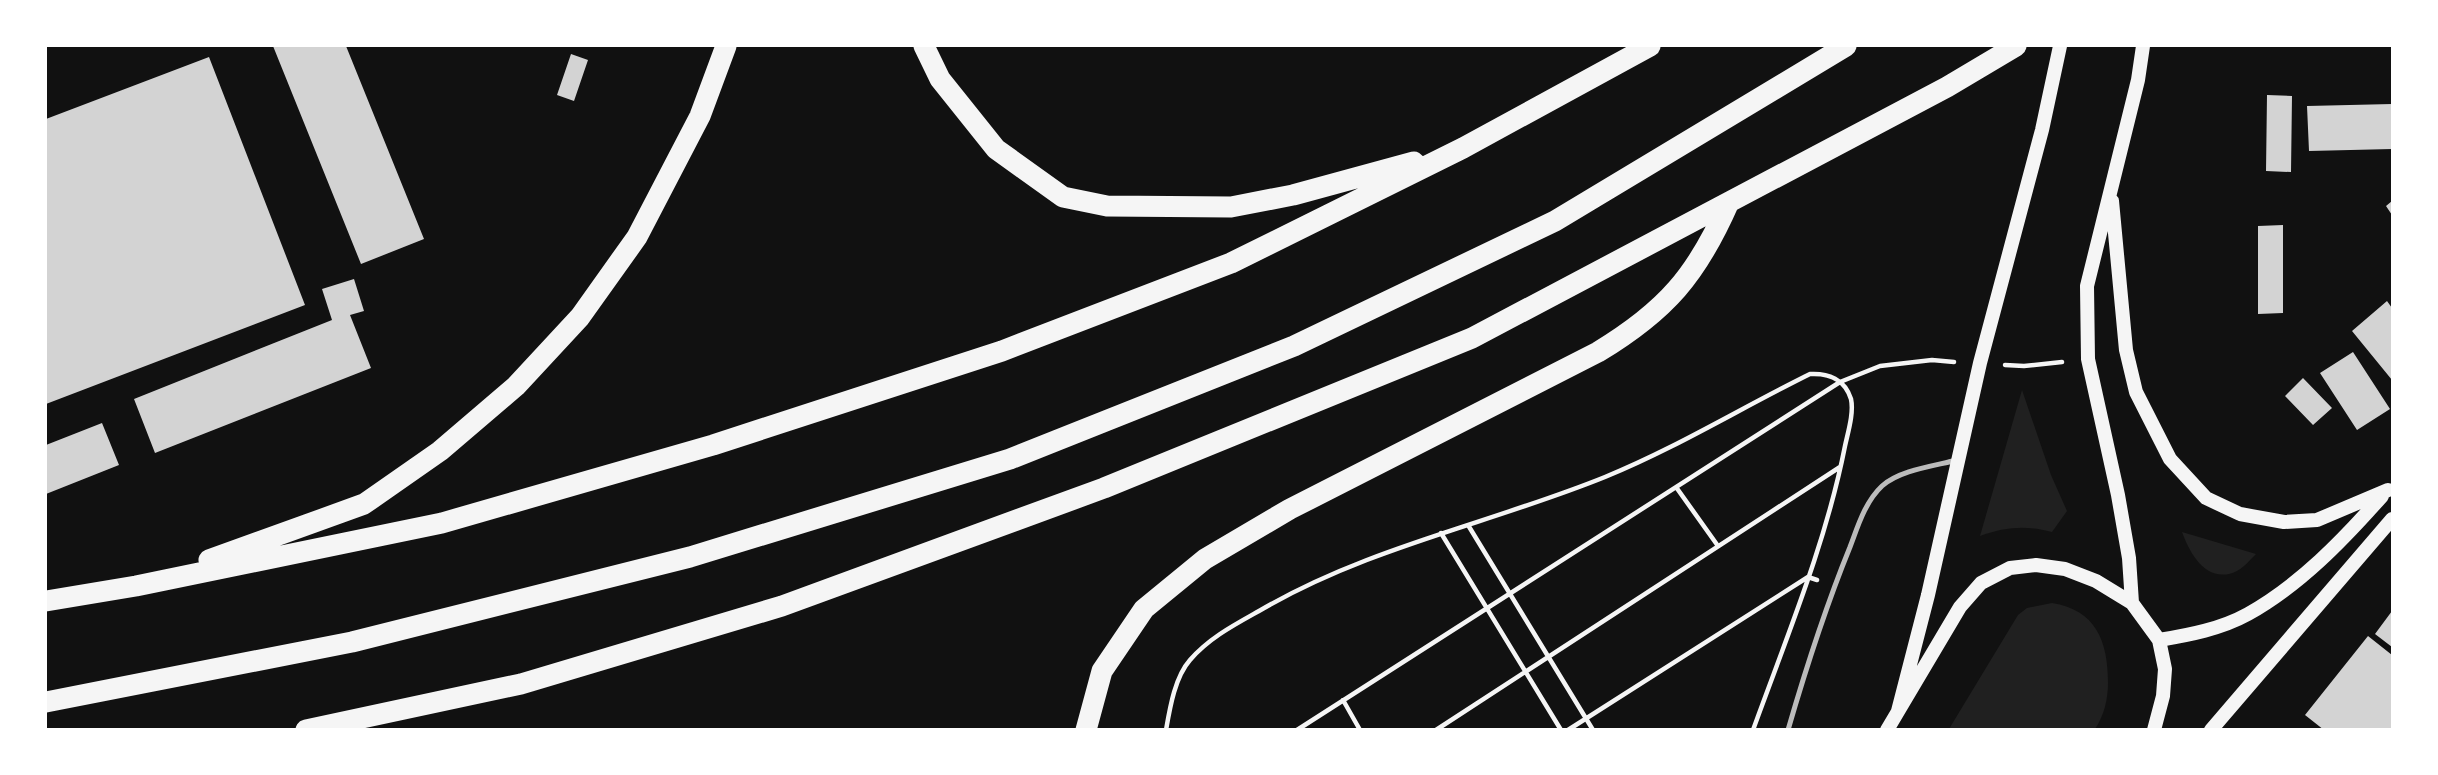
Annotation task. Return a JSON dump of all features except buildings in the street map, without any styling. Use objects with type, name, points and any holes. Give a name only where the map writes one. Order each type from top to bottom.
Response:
[{"type":"highway","points":[[136,586],[364,504],[440,451],[516,386],[580,317],[637,237],[700,116],[726,46]]},
{"type":"highway","points":[[925,46],[940,79],[996,149],[1063,197],[1107,206],[1231,206],[1293,195],[1463,148]]},
{"type":"highway","points":[[46,601],[136,586],[442,523],[713,446],[989,356],[1230,263],[1463,148],[1650,46]]},
{"type":"highway","points":[[46,702],[352,642],[690,558],[1010,459],[1294,346],[1555,221],[1846,46]]},
{"type":"highway","points":[[306,730],[521,684],[782,606],[1104,488],[1472,338],[1947,87],[2016,46]]},
{"type":"highway","points":[[1086,730],[1102,671],[1144,609],[1205,559],[1290,509],[1598,352],[1633,331],[1664,304],[1691,274],[1713,239],[1729,202]]},
{"type":"main road","points":[[1898,710],[1960,459],[1980,363],[2042,130],[2060,46]]},
{"type":"main road","points":[[2132,603],[2129,558],[2120,506],[2088,359],[2087,286],[2138,80],[2143,46]]},
{"type":"main road","points":[[2111,187],[2126,350],[2136,391],[2170,460],[2206,498],[2240,514],[2284,522],[2317,520],[2390,487]]},
{"type":"main road","points":[[2159,640],[2219,626],[2247,615],[2291,585],[2347,535],[2390,487]]},
{"type":"main road","points":[[2211,730],[2392,519]]},
{"type":"main road","points":[[1887,730],[1960,607],[1981,583],[2010,568],[2036,565],[2065,569],[2096,581],[2132,603],[2159,640],[2165,670],[2163,696],[2154,730]]},
{"type":"lane","points":[[1788,730],[1835,584],[1873,496],[1898,476],[1960,459]]},
{"type":"path","points":[[1166,730],[1170,707],[1188,662],[1207,642],[1300,587],[1391,550],[1607,476],[1671,447],[1810,374],[1824,373],[1846,388],[1852,401],[1841,466],[1821,541],[1753,730]]},
{"type":"path","points":[[1297,730],[1840,382]]},
{"type":"path","points":[[1436,730],[1841,466]]},
{"type":"path","points":[[1676,487],[1718,546]]},
{"type":"path","points":[[1468,524],[1593,730]]},
{"type":"path","points":[[1441,533],[1561,730]]},
{"type":"path","points":[[1568,730],[1808,578]]},
{"type":"path","points":[[1343,700],[1360,730]]},
{"type":"shaded area","points":[[2022,390],[2051,475],[2067,511],[2052,532],[2016,528],[1980,536]]},
{"type":"shaded area","points":[[2182,532],[2256,554],[2233,573],[2212,572],[2198,562]]},
{"type":"shaded area","points":[[2052,603],[2067,607],[2089,620],[2102,641],[2108,689],[2103,713],[2095,729],[1949,729],[2018,615],[2027,608]]}]
